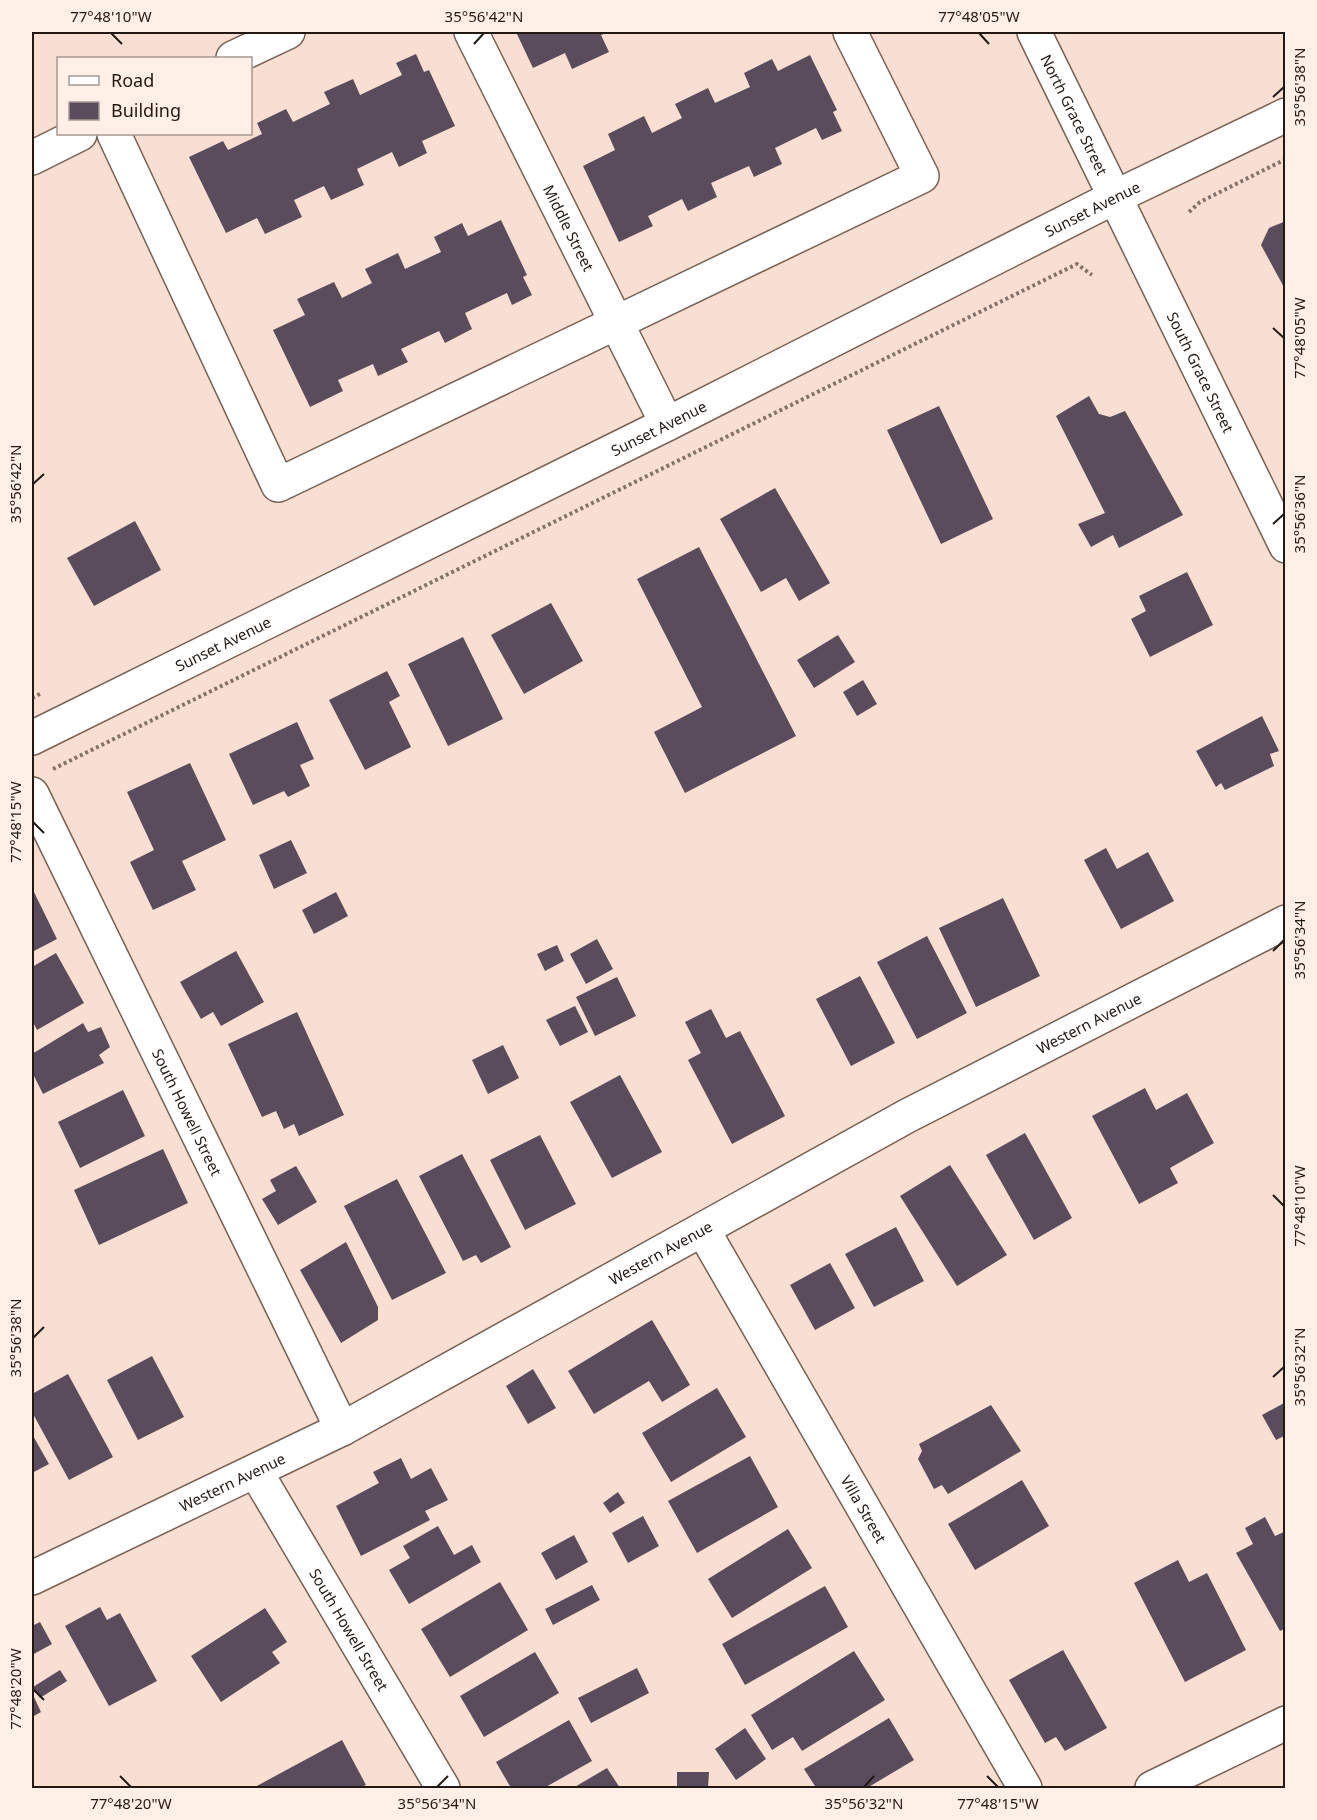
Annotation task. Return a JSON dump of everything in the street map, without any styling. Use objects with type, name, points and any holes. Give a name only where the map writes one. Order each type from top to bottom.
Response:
[{"type":"street","points":[[235,57],[288,32]]},
{"type":"street","name":"Middle Street","points":[[471,32],[668,424]]},
{"type":"street","points":[[114,135],[278,485],[922,177],[850,32]]},
{"type":"street","name":"North Grace Street","points":[[1034,32],[1115,197]]},
{"type":"street","name":"Sunset Avenue","points":[[32,738],[668,424],[1115,197],[1286,115]]},
{"type":"street","points":[[32,158],[78,135]]},
{"type":"street","name":"South Grace Street","points":[[1115,197],[1286,546]]},
{"type":"street","name":"South Howell Street","points":[[40,783],[342,1429]]},
{"type":"street","name":"Western Avenue","points":[[32,1578],[342,1429],[907,1116],[1286,922]]},
{"type":"street","name":"Villa Street","points":[[703,1230],[1025,1788]]},
{"type":"street","name":"South Howell Street","points":[[256,1472],[443,1788]]},
{"type":"street","points":[[1152,1788],[1286,1723]]},
{"type":"path","points":[[1189,212],[1200,202],[1286,159]]},
{"type":"path","points":[[40,783],[1077,264],[1092,274]]},
{"type":"building","points":[[516,32],[609,32],[601,35],[609,52],[572,69],[565,53],[533,68]]},
{"type":"building","points":[[416,54],[424,72],[429,70],[455,126],[422,141],[427,153],[399,167],[392,152],[357,169],[364,185],[331,200],[324,186],[294,200],[302,217],[265,234],[257,218],[226,233],[189,157],[223,141],[228,150],[262,134],[257,123],[286,109],[293,122],[330,104],[324,92],[353,79],[360,95],[402,75],[396,63]]},
{"type":"building","points":[[810,55],[837,110],[833,112],[842,131],[822,140],[816,128],[775,148],[782,164],[754,177],[749,166],[711,183],[717,197],[688,211],[682,199],[648,216],[653,226],[619,242],[583,166],[615,150],[608,134],[644,116],[652,133],[682,118],[675,104],[708,88],[715,103],[750,87],[744,73],[772,59],[778,71]]},
{"type":"building","points":[[501,220],[527,275],[523,277],[532,295],[512,305],[507,293],[465,313],[472,329],[445,343],[439,331],[401,349],[408,362],[378,376],[373,364],[338,380],[343,391],[310,407],[273,330],[305,315],[297,299],[334,282],[342,298],[372,283],[365,269],[398,253],[405,269],[441,252],[434,237],[462,223],[468,236]]},
{"type":"building","points":[[1286,221],[1286,291],[1261,245],[1269,228]]},
{"type":"building","points":[[1089,396],[1099,414],[1110,417],[1125,411],[1183,515],[1119,548],[1113,535],[1091,547],[1078,524],[1105,513],[1056,416]]},
{"type":"building","points":[[939,406],[993,519],[941,544],[887,430]]},
{"type":"building","points":[[775,488],[830,583],[799,601],[786,578],[761,592],[720,519]]},
{"type":"building","points":[[135,521],[161,570],[94,606],[67,558]]},
{"type":"building","points":[[699,547],[796,736],[685,793],[654,732],[702,707],[637,579]]},
{"type":"building","points":[[1187,572],[1213,625],[1150,657],[1131,619],[1146,611],[1139,596]]},
{"type":"building","points":[[551,603],[583,661],[524,694],[491,635]]},
{"type":"building","points":[[838,635],[855,662],[814,688],[797,660]]},
{"type":"building","points":[[463,637],[503,719],[448,746],[408,664]]},
{"type":"building","points":[[387,671],[400,696],[389,702],[411,747],[365,770],[329,700]]},
{"type":"building","points":[[863,680],[877,704],[857,716],[843,692]]},
{"type":"building","points":[[1262,716],[1279,751],[1270,754],[1274,766],[1225,790],[1221,783],[1216,787],[1196,751]]},
{"type":"building","points":[[297,722],[314,759],[300,765],[310,786],[288,797],[284,791],[253,805],[229,754]]},
{"type":"building","points":[[190,763],[226,840],[182,861],[196,890],[153,910],[130,862],[154,850],[127,792]]},
{"type":"building","points":[[291,840],[307,873],[274,889],[259,855]]},
{"type":"building","points":[[1106,848],[1117,869],[1148,852],[1174,901],[1121,929],[1084,860]]},
{"type":"building","points":[[32,888],[57,939],[32,952]]},
{"type":"building","points":[[336,892],[348,916],[314,934],[302,910]]},
{"type":"building","points":[[1003,898],[1040,976],[976,1007],[939,928]]},
{"type":"building","points":[[927,936],[967,1013],[917,1039],[877,962]]},
{"type":"building","points":[[597,939],[613,969],[586,984],[570,954]]},
{"type":"building","points":[[557,945],[564,961],[545,971],[537,954]]},
{"type":"building","points":[[236,951],[264,1002],[221,1026],[213,1012],[201,1019],[180,982]]},
{"type":"building","points":[[56,953],[84,1003],[37,1030],[32,1020],[32,967]]},
{"type":"building","points":[[860,976],[895,1043],[851,1066],[816,999]]},
{"type":"building","points":[[617,977],[636,1016],[595,1036],[576,997]]},
{"type":"building","points":[[575,1006],[588,1032],[560,1046],[546,1020]]},
{"type":"building","points":[[711,1009],[726,1038],[740,1031],[785,1116],[732,1144],[688,1060],[701,1053],[685,1022]]},
{"type":"building","points":[[297,1012],[344,1115],[299,1136],[294,1124],[284,1129],[276,1111],[262,1117],[228,1044]]},
{"type":"building","points":[[83,1023],[88,1032],[101,1027],[110,1047],[99,1055],[104,1063],[43,1094],[32,1072],[32,1054]]},
{"type":"building","points":[[503,1045],[519,1078],[488,1094],[472,1060]]},
{"type":"building","points":[[620,1075],[662,1152],[612,1178],[570,1102]]},
{"type":"building","points":[[1145,1088],[1156,1110],[1187,1093],[1214,1143],[1170,1168],[1178,1183],[1139,1204],[1092,1116]]},
{"type":"building","points":[[123,1090],[145,1136],[80,1168],[58,1122]]},
{"type":"building","points":[[1025,1133],[1072,1218],[1034,1240],[986,1155]]},
{"type":"building","points":[[540,1135],[576,1204],[525,1230],[490,1160]]},
{"type":"building","points":[[163,1149],[188,1203],[99,1245],[74,1190]]},
{"type":"building","points":[[462,1154],[511,1247],[481,1263],[476,1255],[463,1261],[419,1176]]},
{"type":"building","points":[[950,1165],[1007,1255],[957,1286],[900,1196]]},
{"type":"building","points":[[296,1166],[317,1202],[278,1225],[262,1199],[276,1191],[270,1180]]},
{"type":"building","points":[[397,1179],[446,1273],[392,1300],[344,1206]]},
{"type":"building","points":[[896,1227],[924,1281],[874,1307],[845,1254]]},
{"type":"building","points":[[346,1242],[378,1307],[378,1320],[341,1343],[300,1270]]},
{"type":"building","points":[[830,1263],[855,1308],[815,1330],[790,1285]]},
{"type":"building","points":[[652,1320],[690,1385],[662,1402],[649,1381],[594,1414],[568,1371]]},
{"type":"building","points":[[152,1356],[184,1417],[138,1440],[107,1380]]},
{"type":"building","points":[[533,1369],[556,1408],[528,1424],[506,1386]]},
{"type":"building","points":[[68,1374],[113,1457],[69,1480],[32,1412],[32,1394]]},
{"type":"building","points":[[717,1388],[746,1437],[671,1482],[642,1433]]},
{"type":"building","points":[[1286,1402],[1286,1435],[1276,1440],[1262,1415]]},
{"type":"building","points":[[991,1405],[1021,1451],[948,1494],[942,1485],[934,1489],[918,1459],[922,1451],[919,1444]]},
{"type":"building","points":[[32,1434],[49,1464],[32,1473]]},
{"type":"building","points":[[750,1456],[778,1507],[697,1553],[668,1501]]},
{"type":"building","points":[[401,1458],[411,1479],[431,1468],[448,1500],[425,1511],[430,1520],[361,1556],[336,1506],[379,1483],[373,1472]]},
{"type":"building","points":[[1022,1480],[1049,1526],[975,1570],[948,1524]]},
{"type":"building","points":[[618,1492],[625,1503],[610,1513],[603,1503]]},
{"type":"building","points":[[643,1516],[659,1546],[628,1563],[612,1533]]},
{"type":"building","points":[[1265,1517],[1275,1536],[1286,1531],[1286,1628],[1280,1631],[1236,1553],[1253,1544],[1245,1528]]},
{"type":"building","points":[[438,1526],[454,1555],[472,1545],[481,1562],[409,1604],[389,1570],[410,1558],[403,1546]]},
{"type":"building","points":[[788,1529],[812,1568],[732,1618],[708,1579]]},
{"type":"building","points":[[574,1535],[588,1562],[556,1580],[541,1553]]},
{"type":"building","points":[[1178,1560],[1189,1582],[1207,1573],[1246,1650],[1185,1682],[1134,1583]]},
{"type":"building","points":[[500,1582],[528,1630],[450,1677],[421,1629]]},
{"type":"building","points":[[592,1585],[600,1600],[553,1625],[545,1609]]},
{"type":"building","points":[[825,1586],[848,1627],[745,1685],[722,1644]]},
{"type":"building","points":[[100,1607],[107,1620],[120,1613],[157,1681],[109,1706],[65,1626]]},
{"type":"building","points":[[265,1608],[287,1642],[272,1652],[280,1663],[221,1702],[191,1656]]},
{"type":"building","points":[[40,1622],[52,1644],[32,1655],[32,1626]]},
{"type":"building","points":[[1063,1650],[1107,1728],[1065,1751],[1056,1737],[1045,1743],[1009,1680]]},
{"type":"building","points":[[854,1651],[885,1700],[802,1751],[793,1737],[772,1750],[751,1715]]},
{"type":"building","points":[[535,1652],[559,1693],[484,1737],[460,1696]]},
{"type":"building","points":[[637,1668],[649,1693],[591,1723],[578,1698]]},
{"type":"building","points":[[60,1670],[67,1681],[40,1698],[33,1687]]},
{"type":"building","points":[[32,1693],[41,1712],[32,1717]]},
{"type":"building","points":[[889,1718],[914,1760],[867,1788],[811,1788],[815,1786],[804,1769]]},
{"type":"building","points":[[569,1720],[592,1761],[544,1788],[511,1788],[496,1762]]},
{"type":"building","points":[[745,1728],[766,1759],[736,1780],[715,1749]]},
{"type":"building","points":[[342,1740],[366,1785],[358,1788],[253,1788]]},
{"type":"building","points":[[607,1768],[620,1788],[573,1788]]},
{"type":"building","points":[[677,1772],[709,1772],[708,1788],[677,1788]]}]
